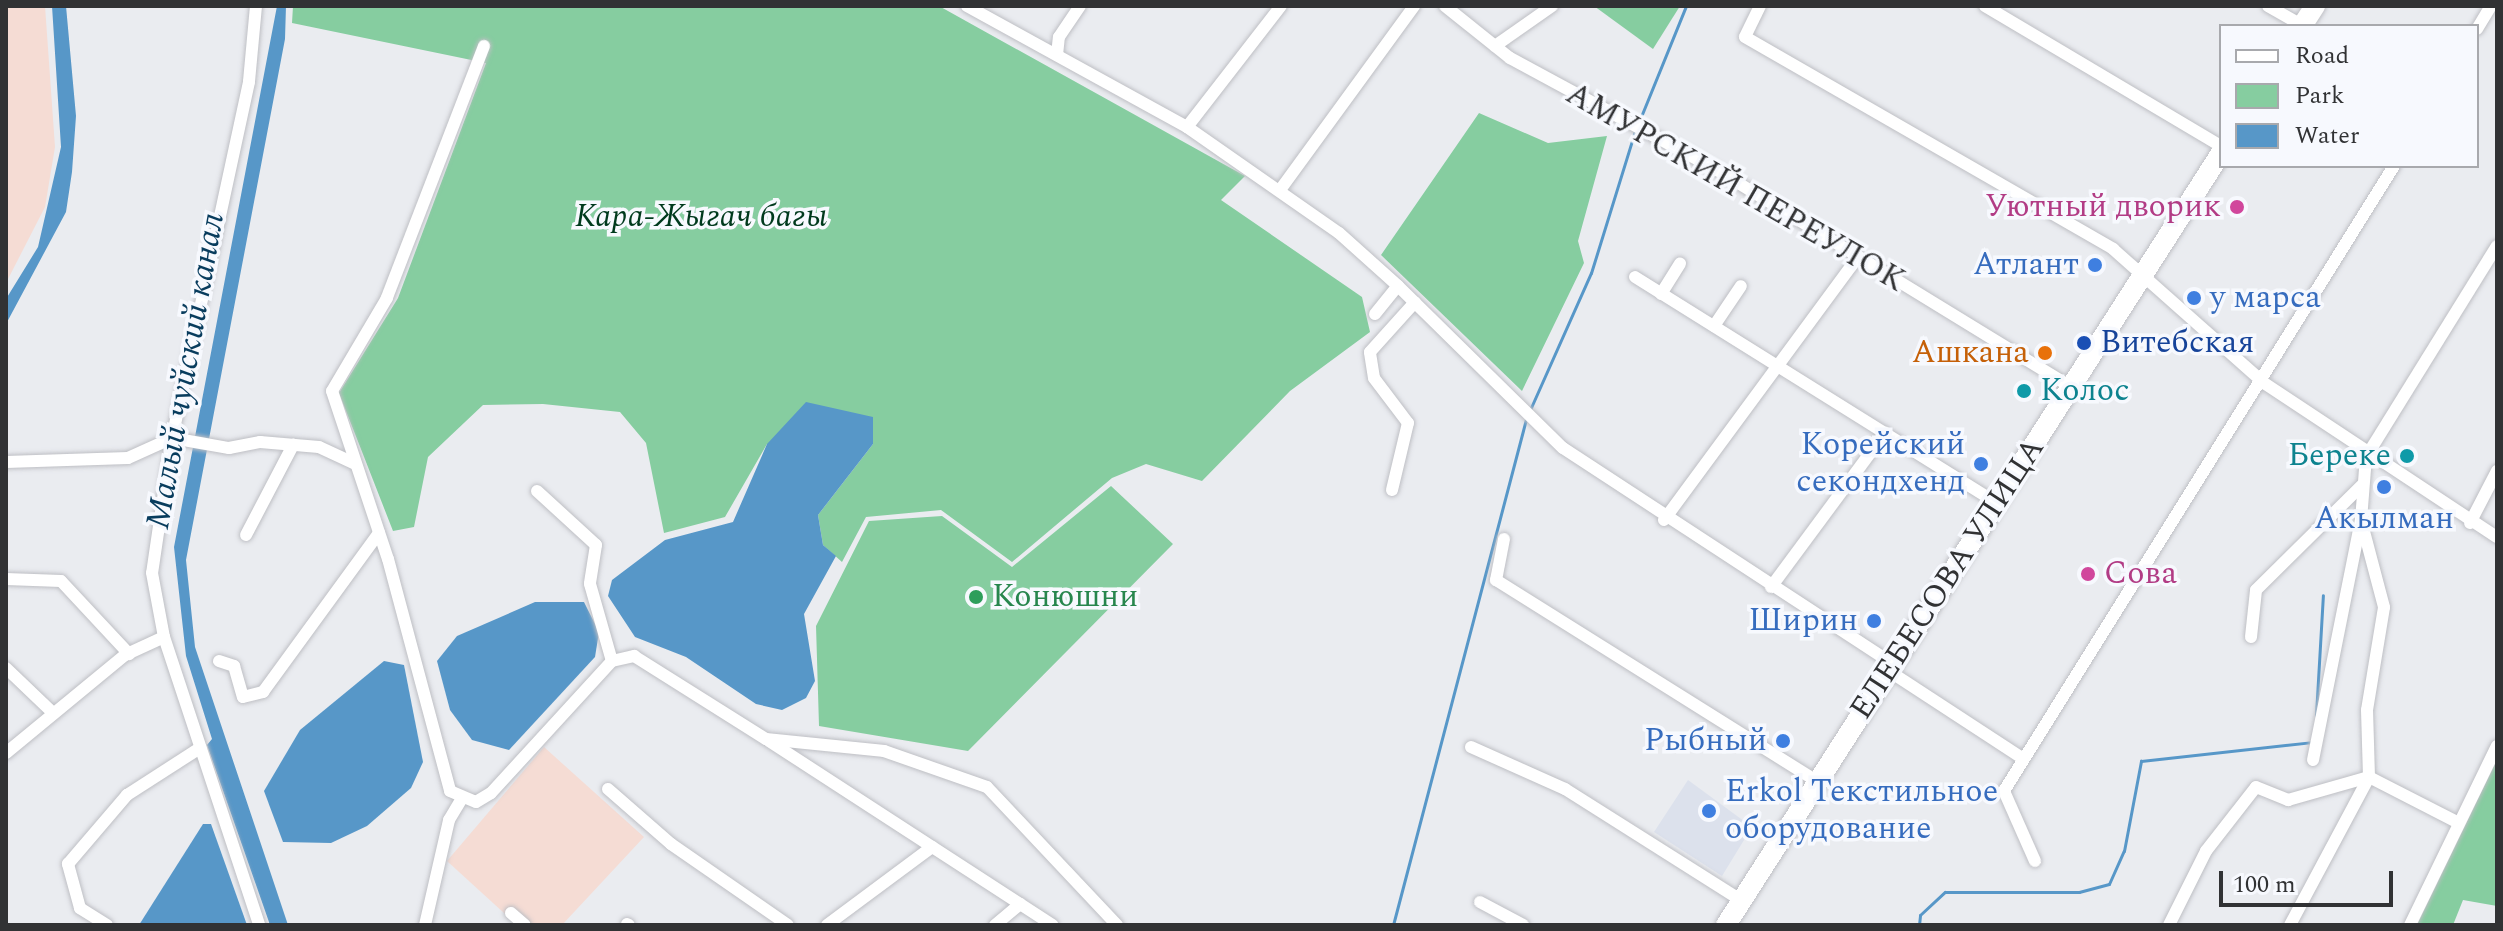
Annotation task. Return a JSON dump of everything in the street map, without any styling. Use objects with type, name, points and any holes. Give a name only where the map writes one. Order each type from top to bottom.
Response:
[{"type":"main road","points":[[2303,24],[2315,6]]},
{"type":"main road","name":"ЕЛЕБЕСОВА УЛИЦА","points":[[1726,925],[2219,156]]},
{"type":"street","points":[[256,6],[246,98],[152,573],[164,637],[259,925]]},
{"type":"street","points":[[967,6],[1187,127],[1280,190],[1398,286],[1563,448],[1664,520],[1771,587],[2022,758]]},
{"type":"street","points":[[1057,55],[1059,37],[1080,6]]},
{"type":"street","points":[[1187,127],[1281,6]]},
{"type":"street","points":[[1280,190],[1414,6]]},
{"type":"street","name":"АМУРСКИЙ ПЕРЕУЛОК","points":[[1445,6],[1495,46],[1858,257],[2071,387]]},
{"type":"street","points":[[1495,46],[1552,6]]},
{"type":"street","points":[[1760,6],[1745,37],[2113,249],[2264,383],[2366,457],[2497,537]]},
{"type":"street","points":[[1985,6],[2219,145]]},
{"type":"street","points":[[2268,6],[2299,24]]},
{"type":"street","points":[[2479,26],[2491,6]]},
{"type":"street","points":[[484,46],[387,298],[332,391],[379,533],[442,780],[462,798],[476,802],[491,793],[612,661],[634,656],[1052,925]]},
{"type":"street","points":[[2035,861],[2004,791],[2022,758],[2264,383],[2393,168]]},
{"type":"street","points":[[2313,760],[2361,520],[2366,457],[2497,246]]},
{"type":"street","points":[[1664,520],[1773,363],[1858,257]]},
{"type":"street","points":[[1661,294],[1680,263]]},
{"type":"street","points":[[1635,277],[1997,503]]},
{"type":"street","points":[[1375,314],[1398,286]]},
{"type":"street","points":[[1714,326],[1741,286]]},
{"type":"street","points":[[1392,490],[1408,423],[1374,378],[1370,352],[1415,302]]},
{"type":"street","points":[[1771,587],[1885,433]]},
{"type":"street","points":[[6,462],[128,458],[178,440],[220,446],[293,445],[354,463]]},
{"type":"street","points":[[246,535],[293,445]]},
{"type":"street","points":[[2470,523],[2497,471]]},
{"type":"street","points":[[2251,637],[2256,590],[2362,485]]},
{"type":"street","points":[[537,491],[596,545],[590,584],[612,661]]},
{"type":"street","points":[[2290,925],[2369,777],[2367,710],[2384,607],[2361,520]]},
{"type":"street","points":[[219,661],[234,666],[243,697],[263,692],[379,533]]},
{"type":"street","points":[[1504,539],[1496,580],[1818,782]]},
{"type":"street","points":[[6,579],[61,581],[129,654]]},
{"type":"street","points":[[6,753],[52,712],[129,654],[164,637]]},
{"type":"street","points":[[6,668],[52,712]]},
{"type":"street","points":[[766,739],[884,751],[987,787],[1117,925]]},
{"type":"street","points":[[2410,925],[2457,822],[2497,746]]},
{"type":"street","points":[[1471,747],[1565,789],[1742,901]]},
{"type":"street","points":[[107,925],[80,908],[64,872],[68,864],[127,795],[200,748]]},
{"type":"street","points":[[2169,925],[2206,851],[2256,787],[2288,800],[2369,777],[2457,822]]},
{"type":"street","points":[[608,789],[671,844],[788,925]]},
{"type":"street","points":[[425,925],[449,820],[462,798]]},
{"type":"street","points":[[827,925],[932,847]]},
{"type":"street","points":[[1480,902],[1523,925]]},
{"type":"street","points":[[995,925],[1020,904]]},
{"type":"street","points":[[511,913],[525,925]]},
{"type":"shaded area","points":[[6,6],[45,6],[55,147],[45,207],[6,283]]},
{"type":"shaded area","points":[[544,747],[644,837],[562,925],[517,925],[447,861]]},
{"type":"shaded area","points":[[1688,780],[1752,827],[1722,876],[1654,832]]},
{"type":"green space","name":"Кара-Жыгач багы","points":[[293,6],[939,6],[1245,176],[1221,200],[1362,297],[1370,332],[1290,391],[1202,481],[1146,464],[1112,478],[1012,562],[941,510],[866,517],[842,562],[823,545],[818,515],[873,444],[767,444],[725,517],[664,533],[646,443],[620,412],[543,404],[483,405],[428,457],[414,527],[393,531],[339,393],[398,298],[486,63],[292,23]]},
{"type":"green space","points":[[1594,6],[1680,6],[1653,49]]},
{"type":"green space","points":[[1479,113],[1548,143],[1607,136],[1578,241],[1584,263],[1522,391],[1381,255]]},
{"type":"green space","name":"Конюшни","points":[[1111,486],[1173,544],[968,751],[819,726],[816,626],[869,521],[942,516],[1012,567]]},
{"type":"green space","points":[[2497,760],[2497,906],[2463,900],[2453,925],[2417,925]]},
{"type":"water","points":[[52,6],[66,6],[76,116],[72,172],[66,212],[6,324],[6,299],[38,247],[61,147]]},
{"type":"water","points":[[277,6],[286,6],[285,39],[186,560],[195,647],[288,925],[270,925],[207,745],[212,739],[186,656],[174,547]]},
{"type":"water","points":[[806,402],[873,417],[873,444],[818,515],[823,545],[836,556],[804,614],[815,681],[806,698],[782,710],[756,704],[686,657],[635,637],[608,596],[612,580],[665,540],[733,522],[767,444]]},
{"type":"water","points":[[535,602],[584,602],[599,632],[595,657],[509,750],[472,740],[450,710],[437,661],[457,636]]},
{"type":"water","points":[[384,661],[404,665],[423,762],[411,788],[367,826],[331,843],[283,842],[264,791],[300,730]]},
{"type":"water","points":[[203,824],[211,824],[247,925],[139,925]]},
{"type":"waterway","points":[[1638,124],[1686,6]]},
{"type":"waterway","points":[[1529,412],[1591,273],[1635,131]]},
{"type":"waterway","points":[[1393,925],[1526,419]]},
{"type":"waterway","points":[[2316,715],[2323,595]]},
{"type":"waterway","points":[[1919,925],[1920,915],[1945,892],[2079,892],[2109,884],[2124,851],[2141,761],[2312,742]]},
{"type":"place","name":"Уютный дворик","points":[[2237,207]]},
{"type":"place","name":"Атлант","points":[[2095,265]]},
{"type":"place","name":"у марса","points":[[2194,298]]},
{"type":"place","name":"Витебская","points":[[2084,343]]},
{"type":"place","name":"Ашкана","points":[[2045,353]]},
{"type":"place","name":"Колос","points":[[2024,391]]},
{"type":"place","name":"Береке","points":[[2407,456]]},
{"type":"place","name":"Корейский секондхенд","points":[[1981,464]]},
{"type":"place","name":"Акылман","points":[[2384,487]]},
{"type":"place","name":"Сова","points":[[2088,574]]},
{"type":"place","name":"Конюшни","points":[[976,597]]},
{"type":"place","name":"Ширин","points":[[1874,621]]},
{"type":"place","name":"Рыбный","points":[[1783,741]]},
{"type":"place","name":"Erkol Текстильное оборудование","points":[[1709,811]]},
{"type":"water label","name":"Малый чуйский канал","points":[[186,371]]}]
